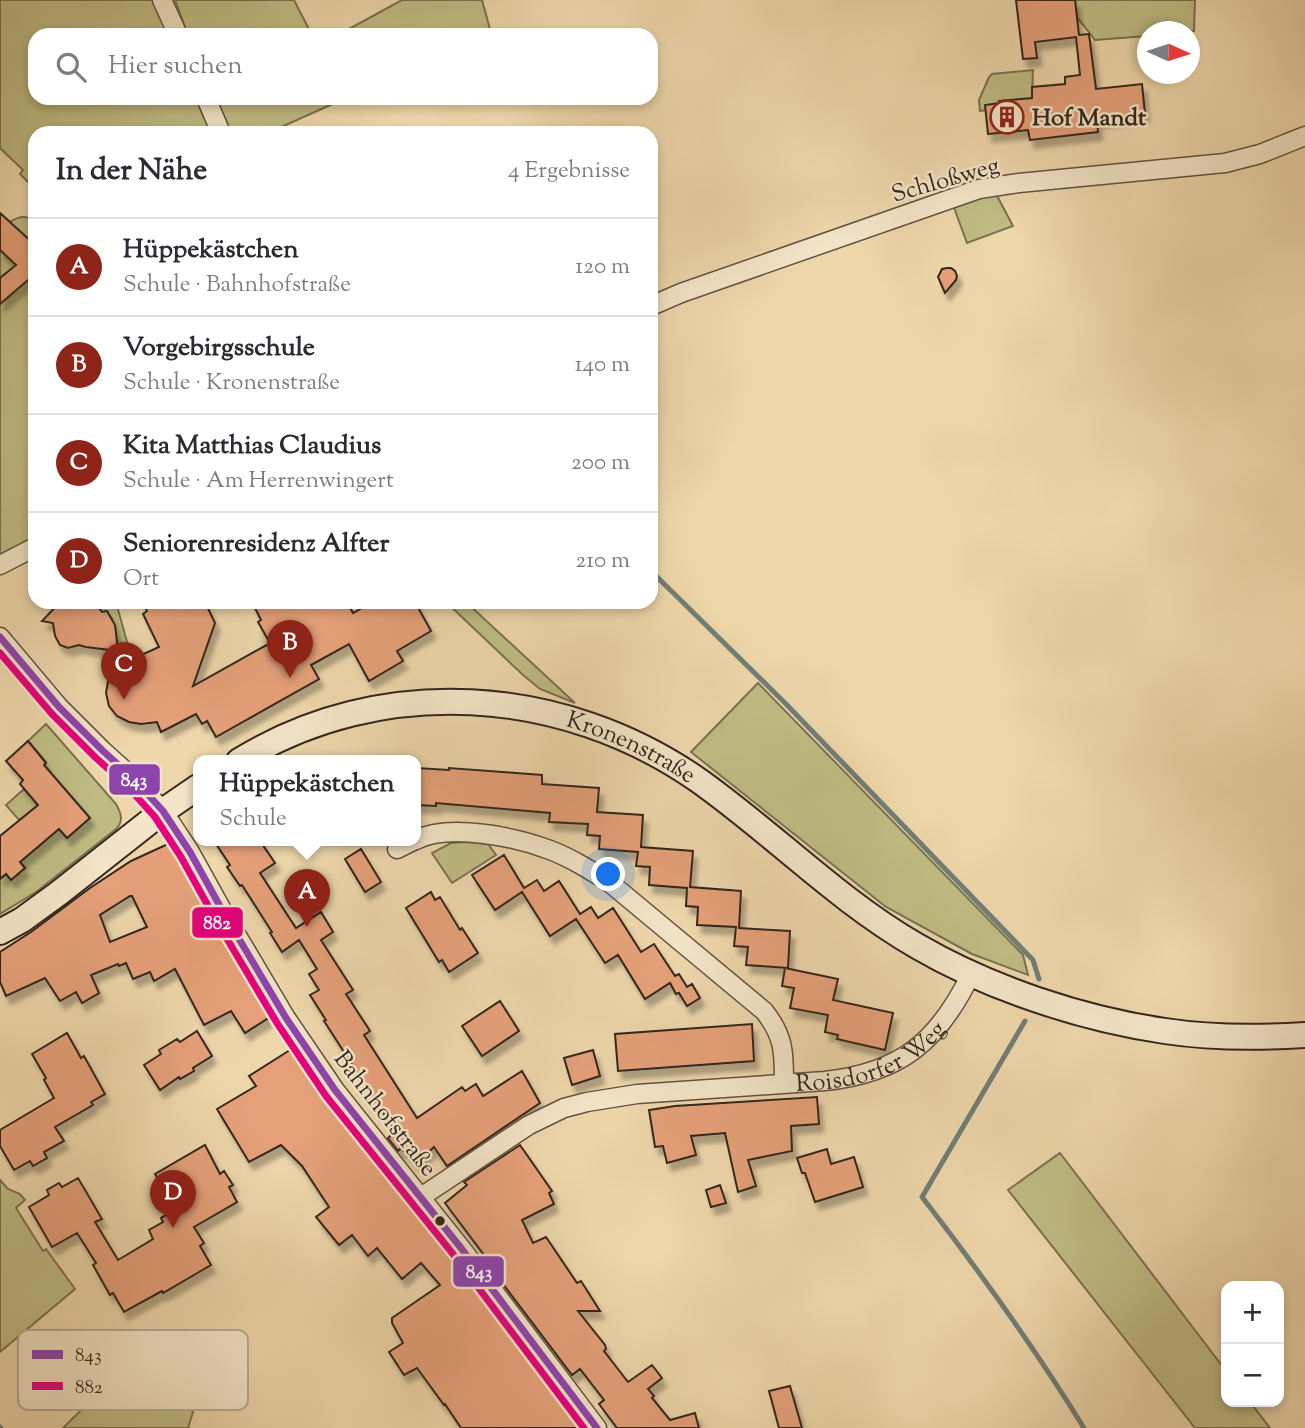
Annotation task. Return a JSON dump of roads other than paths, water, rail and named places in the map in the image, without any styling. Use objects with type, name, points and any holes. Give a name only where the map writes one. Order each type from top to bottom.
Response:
[{"type":"street","points":[[162,0],[175,28]]},
{"type":"street","points":[[209,105],[217,126]]},
{"type":"street","name":"Schloßweg","points":[[658,303],[979,189],[1226,163],[1305,136]]},
{"type":"street","points":[[0,565],[28,551]]},
{"type":"street","name":"Bahnhofstraße","points":[[0,637],[59,707],[132,777],[163,811],[314,1061],[356,1119],[421,1197],[597,1428]]},
{"type":"street","name":"Kronenstraße","points":[[251,755],[324,721],[403,704],[489,702],[572,719],[618,736],[674,764],[735,808],[877,921],[917,946],[971,974]]},
{"type":"street","points":[[0,932],[22,920],[59,893],[193,790]]},
{"type":"street","points":[[421,837],[451,832],[481,834],[532,844],[588,869],[608,882],[764,1011],[774,1023],[780,1037],[784,1083]]},
{"type":"street","points":[[971,974],[1090,1016],[1164,1031],[1200,1035],[1305,1035]]},
{"type":"street","name":"Roisdorfer Weg","points":[[421,1197],[529,1125],[573,1105],[628,1095],[835,1080],[866,1074],[890,1065],[923,1044],[941,1024],[971,974]]},
{"type":"waterway","points":[[658,578],[786,704],[1033,960],[1039,979]]},
{"type":"waterway","points":[[1025,1021],[922,1197],[1006,1311],[1084,1428]]},
{"type":"place","name":"Hof Mandt","points":[[1007,117]]},
{"type":"place","name":"Vorgebirgsschule","points":[[290,678]]},
{"type":"place","name":"Kita Matthias Claudius","points":[[124,700]]},
{"type":"place","name":"Hüppekästchen","points":[[307,927]]},
{"type":"place","name":"Seniorenresidenz Alfter","points":[[173,1228]]}]
